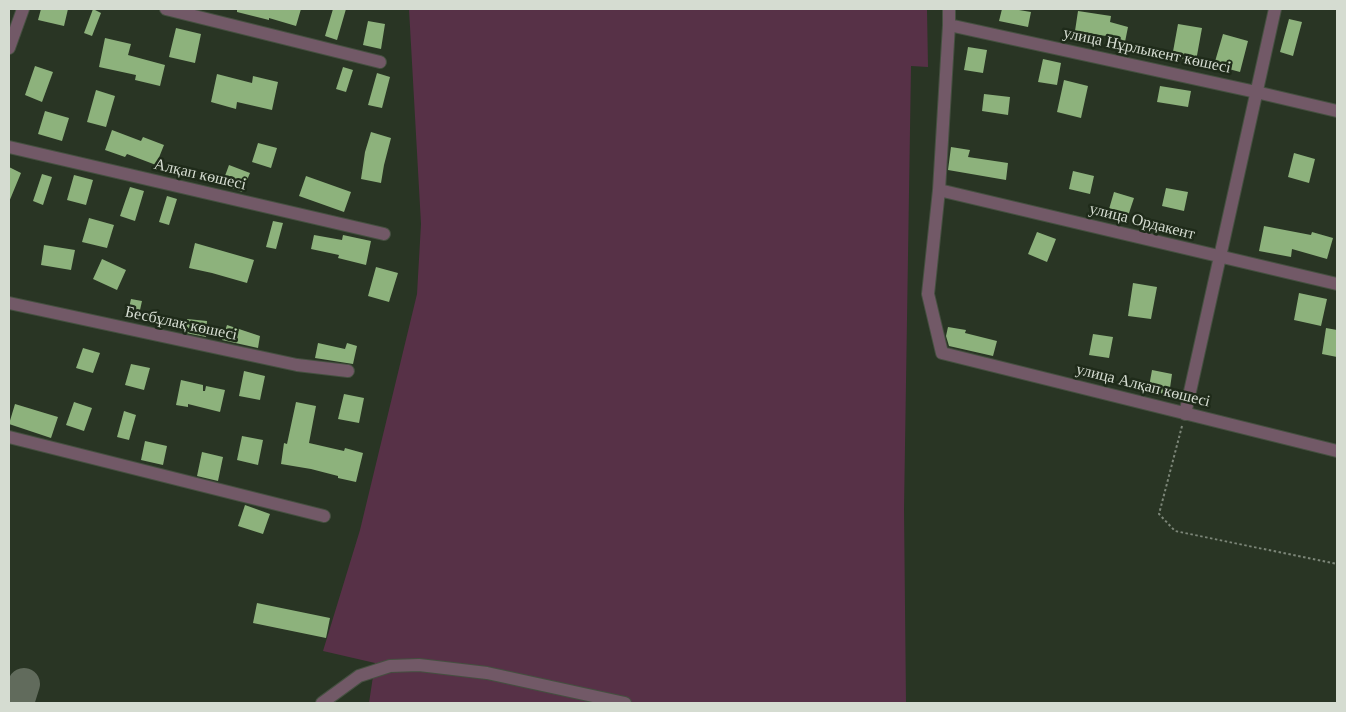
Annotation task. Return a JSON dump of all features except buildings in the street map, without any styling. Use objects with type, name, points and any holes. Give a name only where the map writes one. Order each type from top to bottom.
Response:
[{"type":"street","points":[[166,9],[380,62]]},
{"type":"street","points":[[939,190],[949,9]]},
{"type":"street","points":[[1185,414],[1275,9]]},
{"type":"street","points":[[9,48],[17,13]]},
{"type":"street","name":"улица Нұрлыкент көшесі","points":[[949,25],[1337,111]]},
{"type":"street","name":"Алқап көшесі","points":[[9,147],[384,234]]},
{"type":"street","name":"улица Ордакент","points":[[939,190],[1337,284]]},
{"type":"street","name":"улица Алқап көшесі","points":[[939,190],[928,294],[942,353],[1337,451]]},
{"type":"street","name":"Бесбұлақ көшесі","points":[[9,304],[297,366],[348,371]]},
{"type":"street","points":[[9,437],[324,516]]},
{"type":"street","points":[[322,703],[359,676],[390,666],[419,665],[487,672],[625,703]]},
{"type":"path","points":[[1185,414],[1159,514],[1175,531],[1337,564]]},
{"type":"shaded area","points":[[409,9],[927,9],[928,67],[911,66],[904,509],[906,703],[369,703],[375,663],[323,651],[360,530],[417,294],[421,224]]},
{"type":"taxiway","points":[[18,703],[24,684]]}]
